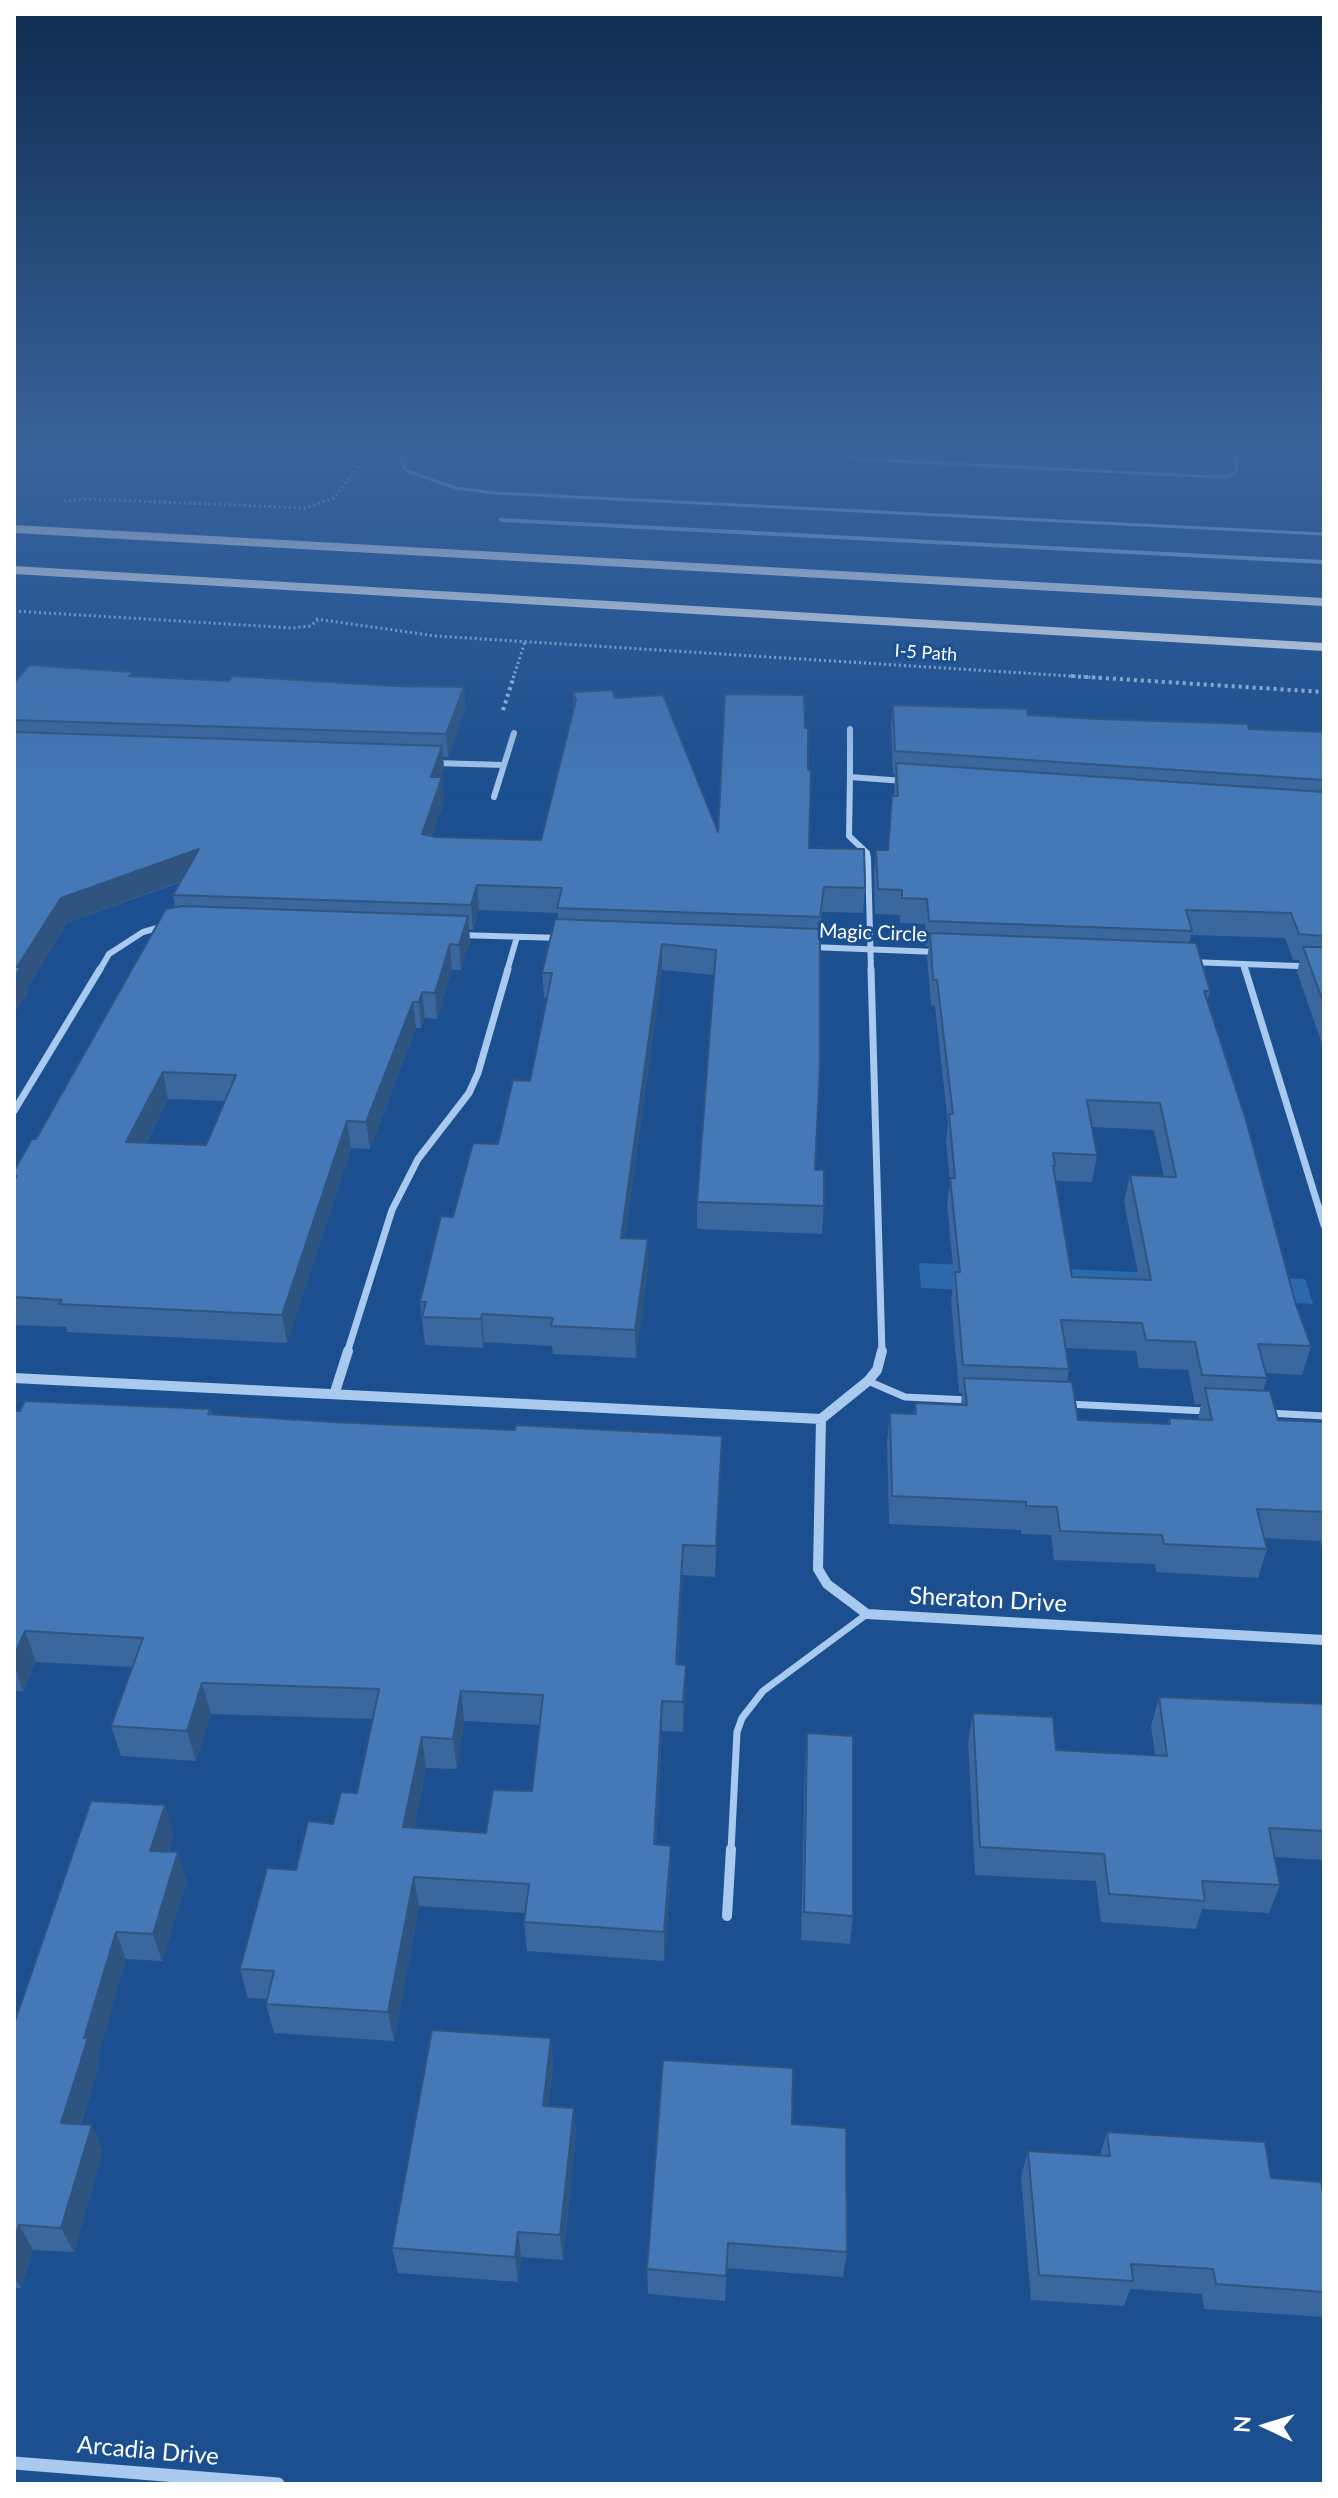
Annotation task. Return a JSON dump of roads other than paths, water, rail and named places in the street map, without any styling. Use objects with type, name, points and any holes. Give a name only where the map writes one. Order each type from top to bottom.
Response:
[{"type":"highway","points":[[725,569],[1324,602]]},
{"type":"highway","points":[[14,570],[1324,647]]},
{"type":"street","points":[[14,1378],[821,1419],[868,1381],[877,1370],[882,1354],[868,858],[867,853],[849,836],[850,729]]},
{"type":"street","points":[[494,797],[514,733]]},
{"type":"street","points":[[422,763],[504,765]]},
{"type":"street","points":[[850,777],[909,781]]},
{"type":"street","points":[[14,1111],[109,954],[143,932],[174,926]]},
{"type":"street","points":[[454,935],[563,938]]},
{"type":"street","points":[[335,1392],[392,1210],[418,1159],[469,1093],[478,1073],[517,937]]},
{"type":"street","name":"Magic Circle","points":[[809,947],[948,952]]},
{"type":"street","points":[[1181,961],[1324,967]]},
{"type":"street","points":[[1243,964],[1324,1225]]},
{"type":"street","points":[[821,1419],[818,1569],[827,1584],[867,1614]]},
{"type":"street","name":"Sheraton Drive","points":[[867,1614],[1324,1640]]},
{"type":"street","name":"Arcadia Drive","points":[[14,2463],[278,2484]]},
{"type":"lane","points":[[868,1381],[905,1397],[980,1400]]},
{"type":"lane","points":[[1055,1404],[1213,1411]]},
{"type":"lane","points":[[1260,1413],[1324,1416]]},
{"type":"lane","points":[[727,1916],[737,1732],[742,1718],[763,1691],[867,1614]]}]
